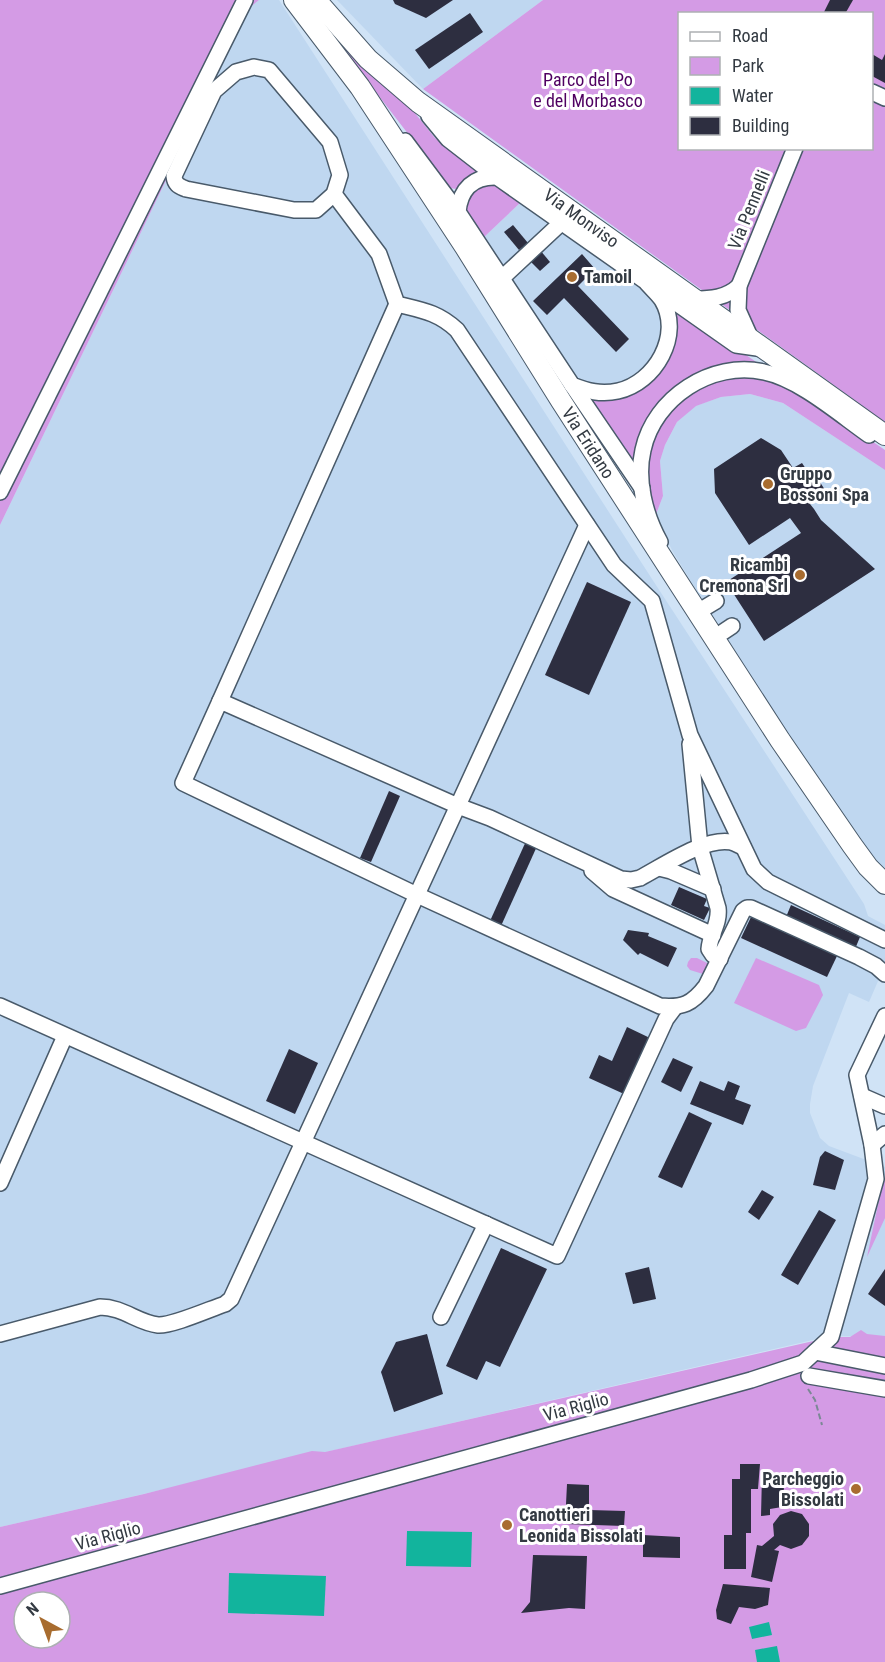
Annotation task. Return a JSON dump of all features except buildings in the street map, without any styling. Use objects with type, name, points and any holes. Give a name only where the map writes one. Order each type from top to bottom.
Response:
[{"type":"main road","name":"Via Eridano","points":[[294,0],[333,50],[379,116],[762,712],[847,839],[885,885]]},
{"type":"main road","name":"Via Monviso","points":[[316,0],[368,59],[418,102],[885,435]]},
{"type":"street","points":[[0,492],[245,0]]},
{"type":"street","points":[[254,67],[269,70],[330,142],[340,175],[334,194],[316,210],[294,210],[186,189],[177,185],[174,176],[214,91],[236,72],[254,67]]},
{"type":"street","points":[[418,102],[448,139],[561,223],[736,345],[758,345]]},
{"type":"street","points":[[379,116],[406,141],[458,212],[642,489]]},
{"type":"street","name":"Via Pennelli","points":[[758,345],[738,310],[739,286],[794,150]]},
{"type":"street","points":[[458,212],[463,191],[468,186],[482,179],[497,177]]},
{"type":"street","points":[[334,194],[379,254],[397,304],[183,783],[417,895],[660,1006],[675,1007],[687,1004],[698,996],[706,986],[743,911],[747,908],[859,957],[885,974]]},
{"type":"street","points":[[502,278],[561,223]]},
{"type":"street","points":[[572,385],[589,392],[618,391],[631,386],[655,367],[668,341],[668,316],[662,300],[646,282]]},
{"type":"street","points":[[694,299],[723,296],[739,286]]},
{"type":"street","points":[[397,304],[436,314],[457,330],[614,565],[652,601],[690,735],[754,869],[768,882],[885,940]]},
{"type":"street","points":[[678,583],[649,517],[642,489],[643,449],[655,421],[680,392],[699,380],[719,372],[763,371],[795,383],[870,436],[885,443]]},
{"type":"street","points":[[0,1334],[100,1307],[116,1308],[158,1325],[229,1302],[587,525]]},
{"type":"street","points":[[751,676],[762,702],[762,712]]},
{"type":"street","points":[[220,701],[490,818],[621,879],[640,878],[700,847],[718,842],[731,842],[744,848]]},
{"type":"street","points":[[690,735],[700,847],[719,918],[709,950],[720,958]]},
{"type":"street","points":[[576,857],[613,889],[713,936]]},
{"type":"street","points":[[658,868],[671,871],[712,889]]},
{"type":"street","points":[[0,1006],[557,1256],[666,1019],[675,1007]]},
{"type":"street","name":"Via Riglio","points":[[0,1586],[751,1380],[803,1363],[831,1337],[876,1179],[872,1145],[857,1075],[885,1016]]},
{"type":"street","points":[[0,1183],[65,1036]]},
{"type":"street","points":[[862,1096],[885,1106]]},
{"type":"street","points":[[872,1145],[885,1134]]},
{"type":"street","points":[[441,1317],[486,1224]]},
{"type":"street","points":[[815,1352],[885,1365]]},
{"type":"street","points":[[808,1381],[885,1389]]},
{"type":"path","points":[[808,1381],[822,1425]]},
{"type":"shaded area","points":[[259,0],[279,0],[864,904],[868,916],[885,925],[885,965],[869,1002],[849,993],[813,1086],[810,1113],[820,1138],[829,1146],[885,1167],[885,1337],[830,1336],[0,1527],[0,525],[249,8]]},
{"type":"shaded area","points":[[337,0],[543,0],[423,89]]},
{"type":"shaded area","points":[[522,201],[664,299],[675,338],[669,362],[655,379],[638,391],[601,401],[583,397],[482,239]]},
{"type":"shaded area","points":[[750,394],[783,403],[885,470],[885,874],[873,865],[769,708],[673,552],[655,517],[663,496],[660,461],[665,445],[677,422],[695,406],[721,397]]},
{"type":"green space","points":[[0,0],[259,0],[249,8],[0,525]]},
{"type":"green space","name":"Parco del Po e del Morbasco","points":[[543,0],[885,0],[885,422],[423,89]]},
{"type":"green space","points":[[329,28],[406,102],[435,138],[477,168],[476,174],[464,180],[456,189],[450,188],[327,29]]},
{"type":"green space","points":[[492,183],[522,201],[482,239],[467,215],[465,204],[474,187]]},
{"type":"green space","points":[[664,299],[885,450],[885,470],[783,403],[750,394],[721,397],[696,406],[677,422],[665,445],[660,461],[663,496],[655,517],[583,397],[614,399],[639,390],[659,374],[667,363],[675,339],[673,324]]},
{"type":"green space","points":[[691,958],[707,963],[708,968],[703,974],[690,970],[687,966]]},
{"type":"green space","points":[[756,958],[819,985],[823,995],[806,1028],[796,1031],[734,1003]]},
{"type":"green space","points":[[885,1176],[885,1218],[867,1257],[883,1181]]},
{"type":"green space","points":[[861,1330],[867,1334],[885,1336],[885,1662],[0,1662],[0,1527],[144,1494],[312,1451],[325,1452],[831,1337],[850,1337]]},
{"type":"water","points":[[407,1531],[472,1532],[471,1567],[406,1566]]},
{"type":"water","points":[[229,1573],[326,1576],[324,1616],[228,1613]]},
{"type":"water","points":[[769,1622],[772,1635],[752,1639],[749,1627]]},
{"type":"water","points":[[777,1646],[780,1662],[757,1662],[755,1650]]},
{"type":"place","name":"Tamoil","points":[[572,277]]},
{"type":"place","name":"Gruppo Bossoni Spa","points":[[768,484]]},
{"type":"place","name":"Ricambi Cremona Srl","points":[[800,575]]},
{"type":"place","name":"Parcheggio Bissolati","points":[[856,1489]]},
{"type":"place","name":"Canottieri Leonida Bissolati","points":[[507,1525]]}]
